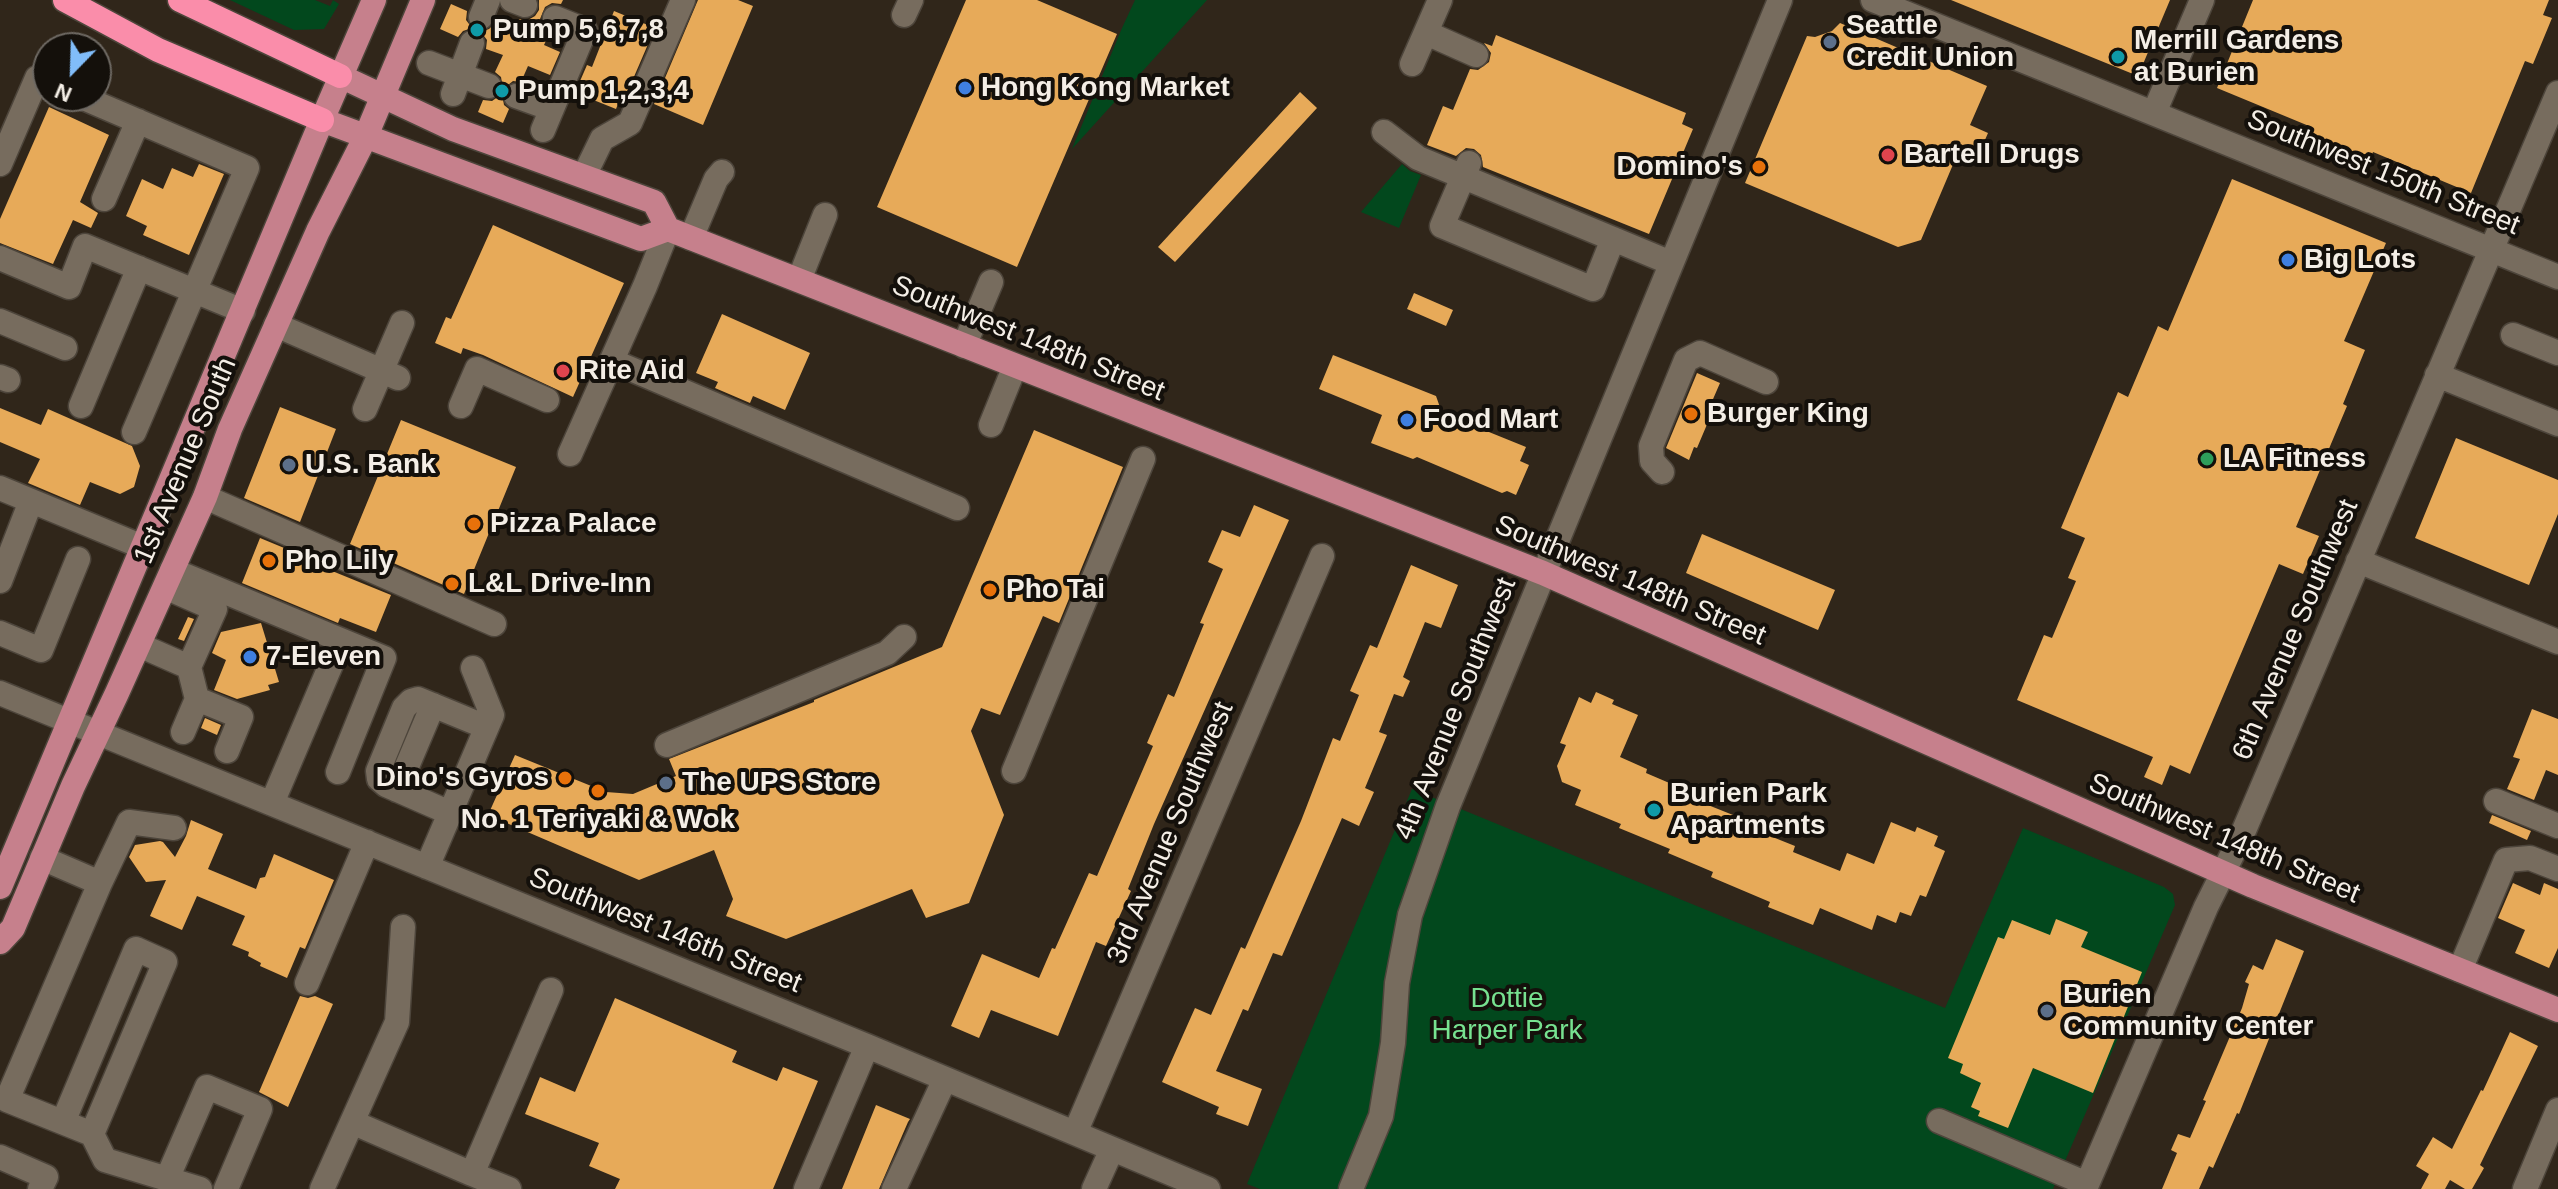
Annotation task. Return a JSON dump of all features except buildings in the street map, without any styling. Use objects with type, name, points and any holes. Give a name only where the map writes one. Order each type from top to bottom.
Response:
[{"type":"highway","points":[[65,0],[158,50],[322,120]]},
{"type":"highway","points":[[180,0],[340,76]]},
{"type":"main road","name":"1st Avenue South","points":[[0,887],[374,0]]},
{"type":"main road","name":"1st Avenue South","points":[[0,942],[13,928],[205,497],[230,429],[318,231],[366,136],[423,0]]},
{"type":"main road","points":[[340,76],[453,129],[654,202],[680,233]]},
{"type":"main road","points":[[322,120],[641,239],[680,233]]},
{"type":"main road","name":"Southwest 148th Street","points":[[680,233],[1543,573],[2223,872],[2558,1010]]},
{"type":"street","points":[[584,176],[602,139],[630,123],[683,0]]},
{"type":"street","points":[[1412,64],[1440,0]]},
{"type":"street","points":[[1450,0],[1430,37],[1476,55]]},
{"type":"street","name":"4th Avenue Southwest","points":[[1351,1189],[1381,1116],[1393,1043],[1397,983],[1410,915],[1448,806],[1780,0]]},
{"type":"street","name":"Southwest 150th Street","points":[[1873,0],[2558,277]]},
{"type":"street","points":[[2154,113],[2202,0]]},
{"type":"street","points":[[516,96],[548,120],[585,30],[555,18]]},
{"type":"street","points":[[456,85],[472,43]]},
{"type":"street","points":[[429,63],[456,85],[489,86]]},
{"type":"street","points":[[0,164],[32,90]]},
{"type":"street","name":"6th Avenue Southwest","points":[[2086,1187],[2206,907],[2242,835],[2558,93]]},
{"type":"street","points":[[112,110],[247,168],[134,432]]},
{"type":"street","points":[[104,199],[138,121]]},
{"type":"street","points":[[1384,132],[1418,158],[1466,169],[1671,263]]},
{"type":"street","points":[[1466,169],[1442,226],[1593,289],[1613,239]]},
{"type":"street","points":[[570,454],[612,361],[680,233],[722,172]]},
{"type":"street","points":[[799,280],[825,215]]},
{"type":"street","points":[[0,258],[69,287],[85,246],[243,311]]},
{"type":"street","points":[[81,406],[139,268]]},
{"type":"street","points":[[964,346],[991,282]]},
{"type":"street","points":[[0,321],[65,348]]},
{"type":"street","points":[[365,409],[389,375],[402,323]]},
{"type":"street","points":[[276,325],[389,375]]},
{"type":"street","points":[[2513,335],[2558,353]]},
{"type":"street","points":[[1662,472],[1652,461],[1651,446],[1690,356],[1700,353],[1766,382]]},
{"type":"street","points":[[612,361],[957,508]]},
{"type":"street","points":[[991,425],[1015,366]]},
{"type":"street","points":[[461,406],[477,369],[587,417]]},
{"type":"street","points":[[2437,375],[2558,424]]},
{"type":"street","points":[[1014,771],[1143,459]]},
{"type":"street","points":[[0,488],[143,547]]},
{"type":"street","points":[[205,497],[494,624]]},
{"type":"street","points":[[0,581],[31,501]]},
{"type":"street","name":"3rd Avenue Southwest","points":[[1075,1133],[1322,556]]},
{"type":"street","points":[[0,633],[41,650],[78,559]]},
{"type":"street","points":[[2358,561],[2558,642]]},
{"type":"street","points":[[168,578],[384,658],[338,772]]},
{"type":"street","points":[[168,578],[215,609],[189,667],[197,699],[183,732]]},
{"type":"street","points":[[667,745],[887,653],[904,637]]},
{"type":"street","points":[[272,803],[341,641]]},
{"type":"street","points":[[139,645],[189,667]]},
{"type":"street","points":[[427,867],[492,715],[473,668]]},
{"type":"street","name":"Southwest 146th Street","points":[[0,693],[867,1046],[1200,1188]]},
{"type":"street","points":[[197,699],[241,717],[227,751]]},
{"type":"street","points":[[450,813],[397,790],[433,705],[486,727]]},
{"type":"street","points":[[2496,801],[2558,826]]},
{"type":"street","points":[[174,828],[129,822],[7,1100],[92,1134],[105,1160],[200,1189]]},
{"type":"street","points":[[307,983],[367,842]]},
{"type":"street","points":[[42,858],[100,883]]},
{"type":"street","points":[[2460,970],[2506,860],[2530,858],[2558,869]]},
{"type":"street","points":[[322,1189],[397,1022],[403,927]]},
{"type":"street","points":[[63,1122],[136,949],[165,962],[92,1134]]},
{"type":"street","points":[[472,1174],[551,990]]},
{"type":"street","points":[[806,1189],[867,1046]]},
{"type":"street","points":[[894,1189],[945,1079]]},
{"type":"street","points":[[167,1179],[207,1087],[260,1109],[226,1189]]},
{"type":"street","points":[[2525,1189],[2558,1110]]},
{"type":"street","points":[[1939,1121],[2086,1187]]},
{"type":"street","points":[[352,1122],[509,1189]]},
{"type":"street","points":[[1094,1189],[1112,1149]]},
{"type":"street","points":[[0,1157],[46,1177],[40,1189]]},
{"type":"green space","points":[[230,0],[315,0],[330,6],[333,0],[339,4],[324,29],[294,30]]},
{"type":"green space","points":[[1135,0],[1207,0],[1072,149],[1122,28]]},
{"type":"green space","points":[[1402,164],[1421,175],[1399,228],[1361,212]]},
{"type":"green space","name":"Dottie Harper Park","points":[[1412,789],[1945,1008],[2023,828],[2164,887],[2173,894],[2175,905],[2053,1189],[1260,1189],[1247,1184]]},
{"type":"place","name":"Pump 5,6,7,8","points":[[477,30]]},
{"type":"place","name":"Seattle Credit Union","points":[[1830,42]]},
{"type":"place","name":"Merrill Gardens at Burien","points":[[2118,57]]},
{"type":"place","name":"Hong Kong Market","points":[[965,88]]},
{"type":"place","name":"Pump 1,2,3,4","points":[[502,91]]},
{"type":"place","name":"Bartell Drugs","points":[[1888,155]]},
{"type":"place","name":"Domino's","points":[[1759,167]]},
{"type":"place","name":"Big Lots","points":[[2288,260]]},
{"type":"place","name":"Rite Aid","points":[[563,371]]},
{"type":"place","name":"Burger King","points":[[1691,414]]},
{"type":"place","name":"Food Mart","points":[[1407,420]]},
{"type":"place","name":"LA Fitness","points":[[2207,459]]},
{"type":"place","name":"U.S. Bank","points":[[289,465]]},
{"type":"place","name":"Pizza Palace","points":[[474,524]]},
{"type":"place","name":"Pho Lily","points":[[269,561]]},
{"type":"place","name":"L&L Drive-Inn","points":[[452,584]]},
{"type":"place","name":"Pho Tai","points":[[990,590]]},
{"type":"place","name":"7-Eleven","points":[[250,657]]},
{"type":"place","name":"Dino's Gyros","points":[[565,778]]},
{"type":"place","name":"The UPS Store","points":[[666,783]]},
{"type":"place","name":"No. 1 Teriyaki & Wok","points":[[598,791]]},
{"type":"place","name":"Burien Park Apartments","points":[[1654,810]]},
{"type":"place","name":"Burien Community Center","points":[[2047,1011]]}]
